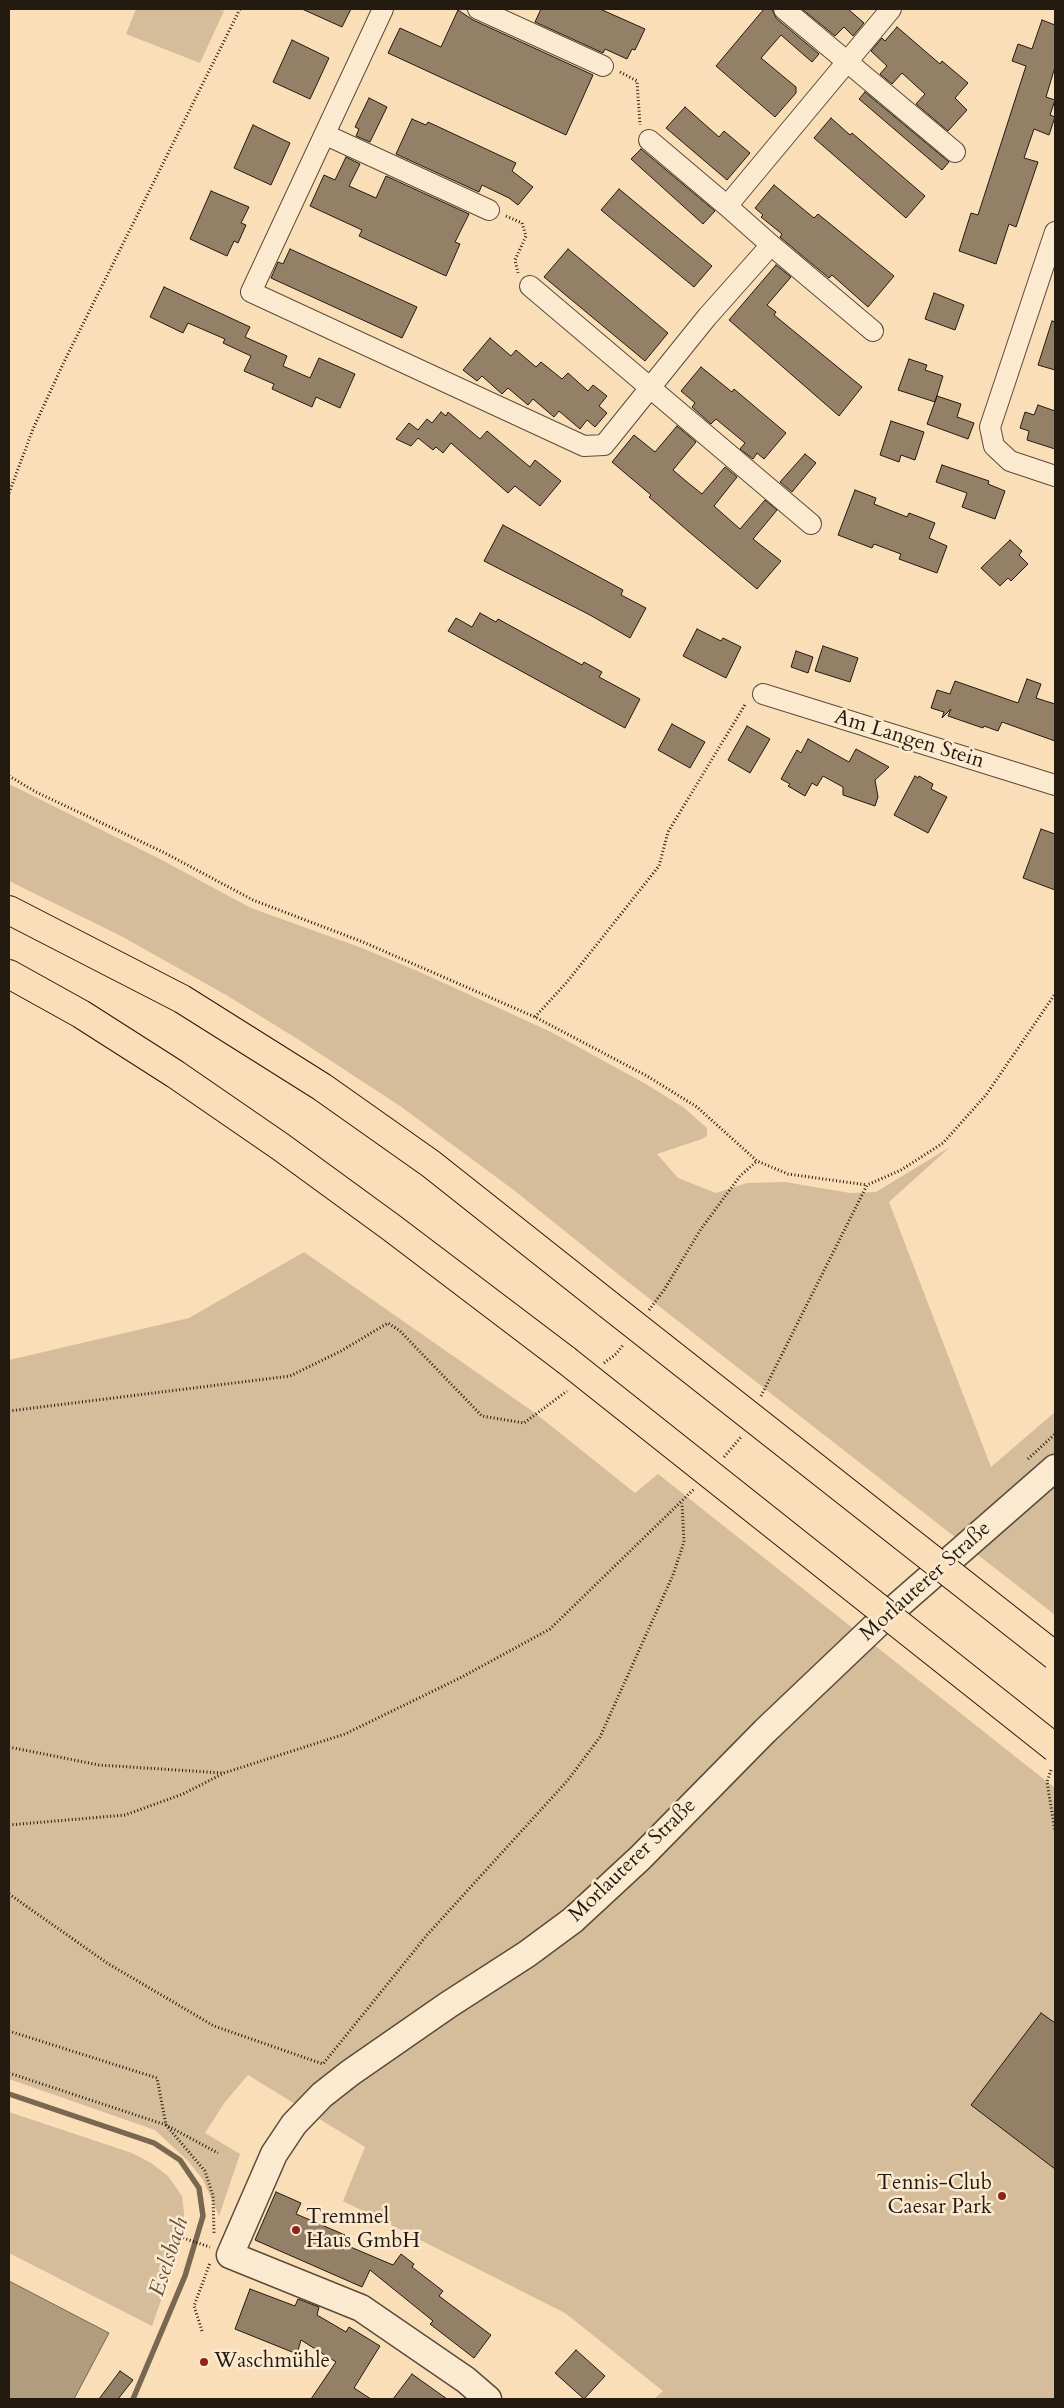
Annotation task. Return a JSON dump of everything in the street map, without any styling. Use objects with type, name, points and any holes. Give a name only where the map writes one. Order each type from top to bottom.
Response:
[{"type":"highway","points":[[9,910],[182,999],[322,1087],[431,1164],[1055,1656]]},
{"type":"highway","points":[[9,974],[97,1024],[175,1074],[281,1147],[392,1228],[566,1360],[1054,1756]]},
{"type":"street","points":[[383,9],[326,135],[251,292],[584,446],[604,445],[707,317],[772,245]]},
{"type":"street","points":[[478,9],[603,66]]},
{"type":"street","points":[[784,9],[955,152]]},
{"type":"street","points":[[727,206],[891,9]]},
{"type":"street","points":[[326,135],[489,210]]},
{"type":"street","points":[[649,140],[873,331]]},
{"type":"street","points":[[1055,232],[990,427],[994,446],[1010,461],[1055,476]]},
{"type":"street","points":[[530,286],[811,524]]},
{"type":"street","name":"Am Langen Stein","points":[[763,694],[1055,785]]},
{"type":"street","name":"Morlauterer Straße","points":[[219,2251],[274,2154],[294,2124],[322,2095],[350,2073],[448,2005],[528,1954],[573,1920],[640,1858],[765,1731],[887,1615],[1055,1468]]},
{"type":"street","points":[[219,2251],[361,2308],[466,2380],[488,2399]]},
{"type":"path","points":[[9,493],[32,429],[63,364],[240,9]]},
{"type":"path","points":[[603,66],[637,81],[640,132],[649,140]]},
{"type":"path","points":[[489,210],[522,224],[526,236],[515,260],[518,274],[530,286]]},
{"type":"path","points":[[534,1017],[567,982],[660,866],[668,832],[712,757],[747,701],[763,694]]},
{"type":"path","points":[[9,776],[36,792],[163,852],[253,900],[363,942],[534,1017],[647,1076],[697,1107],[757,1161],[788,1174],[867,1185],[901,1170],[943,1143],[986,1095],[1055,994]]},
{"type":"path","points":[[646,1314],[664,1290],[701,1229],[740,1176],[757,1161]]},
{"type":"path","points":[[760,1398],[867,1185]]},
{"type":"path","points":[[9,1411],[290,1376],[341,1351],[388,1323],[400,1331],[482,1416],[524,1423],[568,1390]]},
{"type":"path","points":[[602,1364],[616,1354],[628,1338]]},
{"type":"path","points":[[719,1462],[738,1442],[742,1433]]},
{"type":"path","points":[[1028,1460],[1055,1434]]},
{"type":"path","points":[[9,1825],[125,1815],[183,1794],[224,1773],[345,1734],[462,1678],[550,1629],[682,1503],[701,1482]]},
{"type":"path","points":[[319,2068],[427,1935],[568,1780],[600,1737],[673,1575],[684,1542],[682,1503]]},
{"type":"path","points":[[9,1747],[99,1765],[224,1773]]},
{"type":"path","points":[[1054,1756],[1047,1782],[1055,1831]]},
{"type":"path","points":[[9,1894],[107,1963],[214,2026],[323,2064]]},
{"type":"path","points":[[9,2031],[157,2078],[166,2125],[204,2171],[213,2196],[219,2251],[194,2306],[202,2331]]},
{"type":"path","points":[[323,2064],[339,2054]]},
{"type":"path","points":[[9,2073],[166,2125],[218,2153]]},
{"type":"path","points":[[182,2238],[204,2246]]},
{"type":"shaded area","points":[[136,9],[218,9],[224,11],[200,63],[126,34]]},
{"type":"shaded area","points":[[9,784],[160,859],[251,908],[362,948],[422,973],[551,1032],[644,1083],[683,1107],[707,1128],[707,1136],[702,1139],[657,1154],[678,1178],[716,1193],[747,1183],[785,1182],[850,1193],[876,1192],[950,1147],[889,1202],[991,1467],[1055,1412],[1055,1615],[628,1282],[515,1191],[400,1106],[226,995],[121,936],[9,881]]},
{"type":"shaded area","points":[[304,1252],[535,1413],[635,1493],[658,1474],[1055,1788],[1055,2399],[654,2399],[663,2391],[565,2313],[343,2201],[365,2147],[248,2075],[225,2102],[205,2133],[240,2154],[219,2216],[203,2180],[189,2162],[155,2130],[9,2079],[9,1360],[189,1318]]},
{"type":"shaded area","points":[[9,2112],[132,2153],[151,2163],[168,2176],[182,2196],[184,2213],[183,2238],[152,2326],[9,2253]]},
{"type":"shaded area","points":[[9,2281],[109,2333],[74,2399],[9,2399]]},
{"type":"building","points":[[302,9],[351,9],[342,27]]},
{"type":"building","points":[[541,9],[600,9],[645,29],[635,50],[632,49],[627,59],[605,49],[603,53],[535,22]]},
{"type":"building","points":[[764,9],[772,9],[776,18],[819,54],[812,62],[781,35],[761,58],[796,87],[796,93],[775,117],[716,66]]},
{"type":"building","points":[[802,9],[848,9],[864,23],[853,36],[844,27],[835,36]]},
{"type":"building","points":[[458,10],[473,20],[593,75],[566,135],[388,53],[400,28],[441,47]]},
{"type":"building","points":[[1042,20],[1055,25],[1055,67],[1046,97],[1055,100],[1050,115],[1055,117],[1049,135],[1034,129],[1024,158],[1038,162],[1016,227],[1009,224],[996,264],[959,251],[971,213],[978,215],[1026,66],[1012,61],[1018,44],[1032,49]]},
{"type":"building","points":[[897,27],[940,64],[942,61],[968,83],[955,98],[967,110],[948,131],[916,104],[925,94],[902,73],[892,84],[880,74],[887,66],[871,51],[882,38],[885,41]]},
{"type":"building","points":[[292,40],[329,58],[310,99],[273,82]]},
{"type":"building","points":[[865,92],[949,162],[942,170],[859,99]]},
{"type":"building","points":[[369,98],[387,107],[370,142],[356,136],[359,129],[355,127]]},
{"type":"building","points":[[685,107],[719,137],[724,131],[750,153],[727,180],[666,128]]},
{"type":"building","points":[[831,118],[850,135],[852,133],[925,196],[906,218],[814,138]]},
{"type":"building","points":[[412,119],[426,125],[428,122],[516,163],[512,171],[533,187],[518,205],[509,198],[482,185],[479,192],[396,154]]},
{"type":"building","points":[[253,125],[290,143],[271,185],[234,168]]},
{"type":"building","points":[[641,149],[715,211],[703,224],[631,159]]},
{"type":"building","points":[[346,157],[360,164],[349,186],[376,198],[386,176],[469,214],[455,242],[460,244],[446,276],[359,236],[362,230],[310,206],[324,175],[335,180]]},
{"type":"building","points":[[774,185],[814,218],[818,214],[894,276],[868,307],[832,275],[829,278],[806,259],[780,237],[782,234],[761,217],[763,215],[755,208]]},
{"type":"building","points":[[619,189],[712,266],[694,287],[601,210]]},
{"type":"building","points":[[211,191],[249,207],[241,223],[246,225],[238,243],[234,241],[227,256],[190,239]]},
{"type":"building","points":[[290,249],[417,307],[402,338],[271,278],[278,262],[283,264]]},
{"type":"building","points":[[568,249],[668,333],[645,361],[544,277]]},
{"type":"building","points":[[776,265],[791,277],[767,305],[776,312],[774,315],[862,387],[839,416],[729,320]]},
{"type":"building","points":[[164,287],[250,327],[245,337],[287,356],[283,366],[310,378],[319,358],[355,374],[340,408],[316,397],[312,407],[272,389],[274,384],[244,371],[251,356],[223,343],[225,339],[188,323],[183,333],[150,317]]},
{"type":"building","points":[[934,293],[964,305],[955,330],[925,319]]},
{"type":"building","points":[[1052,321],[1055,322],[1055,370],[1038,365]]},
{"type":"building","points":[[490,338],[511,356],[516,350],[536,367],[541,362],[562,379],[568,373],[588,391],[593,385],[607,396],[599,406],[607,413],[595,427],[587,420],[580,429],[559,411],[554,417],[533,399],[528,405],[508,388],[502,394],[482,376],[477,381],[463,370]]},
{"type":"building","points":[[909,359],[927,365],[925,370],[943,376],[935,402],[898,390]]},
{"type":"building","points":[[701,367],[732,392],[734,389],[786,433],[764,459],[757,453],[753,459],[740,449],[745,443],[716,419],[711,424],[692,407],[695,403],[681,391]]},
{"type":"building","points":[[937,396],[961,404],[957,417],[974,423],[968,439],[927,424]]},
{"type":"building","points":[[1038,405],[1055,411],[1055,449],[1027,440],[1029,431],[1020,428],[1025,412],[1034,415]]},
{"type":"building","points":[[441,412],[446,416],[448,412],[480,439],[487,431],[530,467],[535,460],[561,481],[540,506],[515,486],[508,493],[451,443],[443,453],[436,447],[433,450],[418,438],[411,446],[396,439],[409,423],[418,430],[427,419],[432,423]]},
{"type":"building","points":[[891,421],[924,432],[915,460],[901,455],[899,462],[880,455]]},
{"type":"building","points":[[677,426],[696,442],[673,470],[702,494],[725,467],[737,477],[714,506],[740,529],[765,500],[777,510],[753,539],[781,561],[757,589],[649,497],[651,495],[612,462],[634,435],[655,452]]},
{"type":"building","points":[[805,454],[816,463],[792,492],[780,482]]},
{"type":"building","points":[[942,465],[989,481],[988,484],[1005,491],[995,519],[962,507],[967,493],[936,482]]},
{"type":"building","points":[[855,490],[876,498],[874,504],[907,517],[909,513],[935,523],[929,538],[947,546],[937,573],[899,559],[901,554],[874,544],[872,548],[838,535]]},
{"type":"building","points":[[503,525],[623,590],[621,595],[646,608],[630,638],[590,615],[484,561]]},
{"type":"building","points":[[1010,540],[1022,551],[1019,555],[1028,564],[1011,581],[1008,578],[1000,586],[981,568]]},
{"type":"building","points":[[480,613],[496,622],[498,619],[582,665],[584,662],[602,672],[599,677],[640,699],[625,728],[448,631],[456,618],[472,627]]},
{"type":"building","points":[[697,629],[721,641],[723,638],[741,647],[726,678],[683,656]]},
{"type":"building","points":[[823,646],[858,658],[850,682],[815,671]]},
{"type":"building","points":[[796,651],[813,657],[808,673],[791,667]]},
{"type":"building","points":[[1027,679],[1041,684],[1036,698],[1055,704],[1055,741],[1002,722],[998,731],[984,726],[983,728],[948,716],[951,709],[942,718],[944,712],[931,708],[937,690],[950,694],[955,681],[1018,703]]},
{"type":"building","points":[[672,724],[705,742],[690,768],[658,750]]},
{"type":"building","points":[[747,726],[770,739],[750,773],[728,760]]},
{"type":"building","points":[[808,739],[849,762],[856,749],[889,767],[875,780],[878,797],[875,806],[843,795],[843,787],[823,776],[817,786],[812,783],[805,796],[788,786],[790,784],[781,779],[797,750],[801,753]]},
{"type":"building","points":[[915,776],[918,778],[919,776],[933,784],[931,789],[947,797],[928,833],[894,815]]},
{"type":"building","points":[[1041,829],[1055,834],[1055,890],[1023,878]]},
{"type":"building","points":[[1041,2013],[1055,2023],[1055,2169],[971,2105]]},
{"type":"building","points":[[276,2192],[301,2203],[296,2214],[345,2235],[341,2243],[393,2265],[401,2254],[414,2264],[412,2267],[443,2291],[439,2296],[491,2335],[474,2358],[430,2324],[433,2321],[370,2270],[362,2287],[255,2240]]},
{"type":"building","points":[[250,2289],[295,2306],[298,2299],[319,2307],[317,2315],[346,2332],[349,2327],[380,2346],[354,2388],[371,2399],[311,2399],[336,2362],[301,2340],[297,2354],[235,2329]]},
{"type":"building","points":[[576,2350],[605,2376],[584,2399],[555,2373]]},
{"type":"building","points":[[120,2371],[133,2380],[118,2399],[99,2399]]},
{"type":"building","points":[[412,2374],[447,2399],[393,2399]]},
{"type":"waterway","name":"Eselsbach","points":[[9,2094],[154,2143],[180,2160],[199,2188],[203,2216],[185,2276],[133,2399]]},
{"type":"place","name":"Tennis-Club Caesar Park","points":[[1002,2196]]},
{"type":"place","name":"Tremmel Haus GmbH","points":[[296,2230]]},
{"type":"place","name":"Waschmühle","points":[[204,2362]]}]
